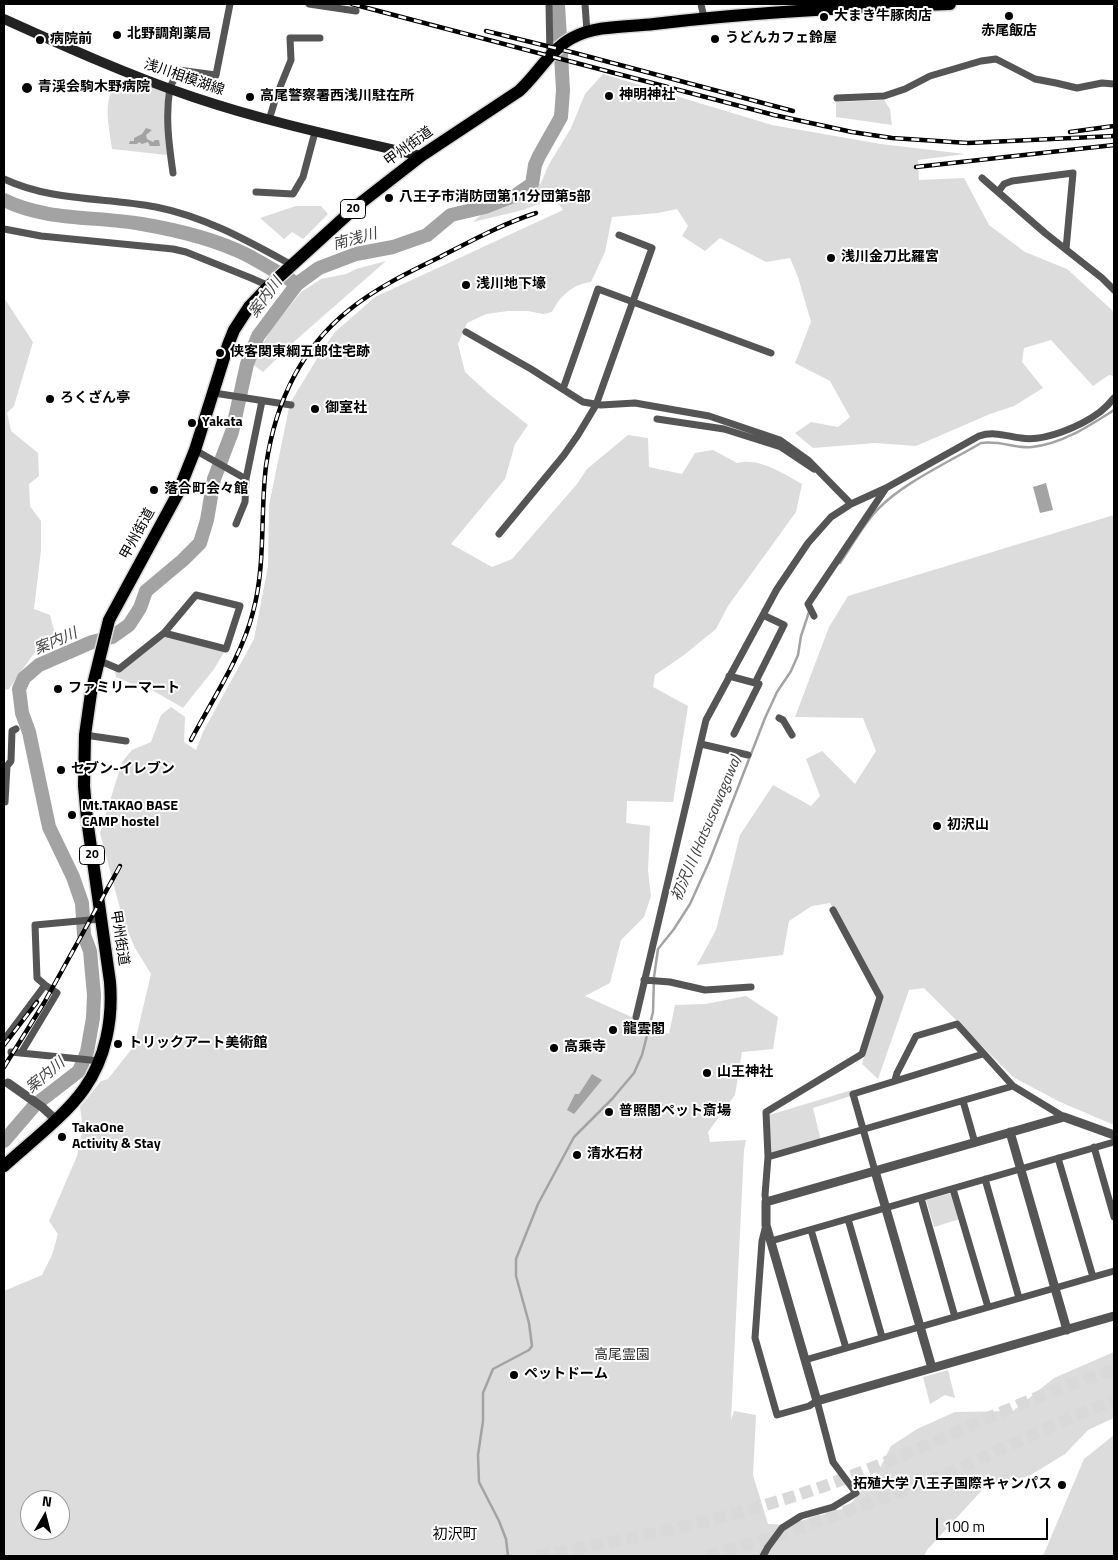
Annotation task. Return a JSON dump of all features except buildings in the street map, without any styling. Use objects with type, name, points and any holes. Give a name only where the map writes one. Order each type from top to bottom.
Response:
[{"type":"highway","name":"甲州街道","points":[[4,1166],[83,1090],[96,1061],[109,1020],[111,996],[97,919],[84,786],[86,735],[90,700],[106,628],[125,588],[176,494],[195,450],[228,345],[234,330],[249,308],[270,285],[352,210],[421,156],[519,91],[532,80],[550,57],[571,39],[588,32],[704,18],[884,5],[950,4]]},
{"type":"main road","name":"浅川相模湖線","points":[[4,20],[170,89],[269,120],[421,156]]},
{"type":"street","points":[[172,172],[168,120],[170,89],[178,70],[216,75],[230,4]]},
{"type":"street","points":[[309,4],[356,11]]},
{"type":"street","points":[[549,4],[550,57]]},
{"type":"street","points":[[585,4],[588,32]]},
{"type":"street","points":[[701,4],[704,18]]},
{"type":"street","points":[[269,120],[291,60],[290,38],[320,38]]},
{"type":"street","points":[[836,98],[884,96],[905,89],[930,76],[981,61],[996,59],[1035,79],[1056,84],[1077,88],[1102,83],[1114,84]]},
{"type":"street","points":[[256,192],[293,194],[303,177],[315,132]]},
{"type":"street","points":[[998,192],[1004,184],[1012,181],[1072,173],[1066,249]]},
{"type":"street","points":[[982,178],[1044,234],[1066,249],[1114,290]]},
{"type":"street","points":[[4,179],[15,184],[56,195],[153,206],[181,212],[236,234],[291,266]]},
{"type":"street","points":[[4,229],[41,236],[173,249],[270,285]]},
{"type":"street","points":[[499,534],[564,455],[596,405],[652,248],[619,235]]},
{"type":"street","points":[[562,389],[598,290],[771,353]]},
{"type":"street","points":[[466,332],[583,402],[596,405],[635,403],[709,416],[780,440],[808,460],[851,504]]},
{"type":"street","points":[[214,393],[291,405]]},
{"type":"street","points":[[636,1017],[651,980],[706,720],[728,676],[777,589],[808,543],[831,517],[851,504],[886,488],[979,436],[995,433],[1022,439],[1047,437],[1101,412],[1114,398]]},
{"type":"street","points":[[236,524],[245,502],[246,478],[262,401]]},
{"type":"street","points":[[657,419],[724,429],[781,447],[819,472]]},
{"type":"street","points":[[195,450],[246,478]]},
{"type":"street","points":[[814,616],[808,604],[886,488]]},
{"type":"street","points":[[98,660],[119,669],[164,633],[196,595],[240,606],[226,648],[164,633]]},
{"type":"street","points":[[755,683],[784,626],[763,615]]},
{"type":"street","points":[[728,676],[759,684],[734,734]]},
{"type":"street","points":[[780,718],[792,735]]},
{"type":"street","points":[[4,735],[14,730],[11,761],[7,766],[5,802]]},
{"type":"street","points":[[86,735],[126,741]]},
{"type":"street","points":[[700,744],[748,755]]},
{"type":"street","points":[[832,910],[880,997],[862,1054],[766,1112],[768,1156],[765,1196],[766,1225],[762,1241],[755,1338],[777,1415],[810,1406],[817,1401],[1114,1316]]},
{"type":"street","points":[[21,1053],[56,993],[37,978],[35,925],[97,919]]},
{"type":"street","points":[[651,980],[705,990],[751,988]]},
{"type":"street","points":[[4,1040],[44,985]]},
{"type":"street","points":[[895,1080],[916,1036],[957,1024],[1013,1086],[1064,1117],[1114,1135]]},
{"type":"street","points":[[11,1052],[96,1061]]},
{"type":"street","points":[[932,1368],[853,1094],[983,1054]]},
{"type":"street","points":[[8,1083],[42,1107],[55,1119]]},
{"type":"street","points":[[768,1156],[1013,1086]]},
{"type":"street","points":[[963,1101],[975,1142]]},
{"type":"street","points":[[766,1202],[1064,1117]]},
{"type":"street","points":[[1010,1132],[1067,1330]]},
{"type":"street","points":[[771,1241],[1114,1142]]},
{"type":"street","points":[[1094,1148],[1114,1217]]},
{"type":"street","points":[[1058,1158],[1093,1277]]},
{"type":"street","points":[[985,1179],[1019,1298]]},
{"type":"street","points":[[953,1188],[988,1307]]},
{"type":"street","points":[[921,1198],[955,1316]]},
{"type":"street","points":[[848,1219],[882,1337]]},
{"type":"street","points":[[763,1556],[782,1528],[801,1516],[833,1507],[856,1493],[834,1462],[766,1225]]},
{"type":"street","points":[[811,1230],[846,1348]]},
{"type":"street","points":[[805,1360],[1114,1271]]},
{"type":"green space","name":"高尾霊園","points":[[603,74],[772,125],[881,144],[965,154],[918,160],[919,180],[964,178],[989,225],[1025,252],[1067,269],[1114,312],[1114,376],[1109,375],[1093,386],[1051,340],[1024,348],[1022,362],[1043,388],[1014,406],[990,414],[916,446],[875,443],[813,448],[795,433],[811,422],[838,427],[850,417],[830,381],[795,363],[811,322],[798,277],[790,258],[766,262],[720,238],[705,251],[682,236],[688,226],[677,209],[658,213],[612,217],[605,252],[591,282],[573,288],[559,301],[552,312],[543,314],[528,311],[508,311],[486,314],[467,323],[458,344],[465,372],[528,425],[515,444],[505,479],[451,544],[492,567],[512,559],[577,484],[587,469],[628,435],[648,438],[649,467],[682,474],[695,453],[713,450],[737,463],[754,462],[762,464],[802,484],[796,512],[728,606],[716,629],[655,675],[653,687],[688,706],[673,802],[627,801],[626,823],[650,826],[648,871],[651,896],[644,917],[621,940],[610,983],[585,996],[669,1034],[675,1005],[706,1004],[746,996],[778,1017],[773,1049],[742,1052],[735,1095],[708,1132],[710,1142],[746,1140],[731,1420],[734,1411],[756,1415],[753,1475],[768,1524],[787,1525],[848,1507],[879,1470],[891,1446],[917,1429],[955,1412],[1013,1411],[1054,1378],[1114,1352],[1114,1418],[1088,1430],[1065,1454],[1029,1476],[985,1487],[927,1550],[924,1556],[4,1556],[4,1291],[42,1275],[52,1255],[58,1234],[49,1221],[77,1156],[83,1129],[80,1107],[101,1081],[108,1079],[134,1046],[151,974],[135,948],[123,920],[100,833],[122,762],[132,750],[151,742],[161,715],[171,707],[185,717],[184,742],[196,750],[203,732],[254,639],[268,566],[269,505],[290,403],[335,332],[375,297],[563,210],[554,198],[523,210],[473,222],[481,215],[512,203],[541,183],[548,166],[571,128],[585,94]]},
{"type":"green space","points":[[132,78],[168,92],[165,120],[167,155],[112,149],[108,124],[109,98],[117,85]]},
{"type":"green space","points":[[884,100],[890,109],[892,125],[836,117],[836,102]]},
{"type":"green space","points":[[296,206],[321,206],[328,214],[303,239],[292,232],[284,239],[260,218]]},
{"type":"green space","points":[[386,261],[296,340],[263,372],[252,364],[270,331],[301,292],[321,279],[346,274],[356,269]]},
{"type":"green space","points":[[4,298],[33,342],[14,406],[7,413],[11,431],[38,453],[39,476],[29,484],[30,506],[41,521],[41,550],[34,609],[50,615],[55,634],[32,656],[9,689],[4,690]]},
{"type":"green space","points":[[1114,515],[1114,1125],[1060,1102],[1013,1077],[924,988],[909,990],[878,1079],[862,1064],[883,996],[830,903],[812,906],[789,921],[783,955],[697,965],[716,930],[740,835],[773,785],[811,806],[820,796],[806,759],[822,751],[855,784],[876,751],[863,718],[795,717],[829,627],[848,596]]},
{"type":"green space","points":[[164,633],[226,649],[214,669],[183,708],[152,690],[116,677],[114,668],[119,669]]},
{"type":"green space","points":[[852,1090],[854,1095],[813,1108],[821,1141],[768,1157],[766,1116]]},
{"type":"green space","points":[[952,1193],[960,1219],[934,1227],[926,1200]]},
{"type":"green space","points":[[948,1370],[955,1398],[945,1395],[930,1404],[923,1377]]},
{"type":"green space","points":[[1114,1435],[1114,1556],[1043,1556],[1084,1459]]},
{"type":"shaded area","points":[[146,128],[152,130],[146,135],[147,139],[153,142],[159,140],[160,146],[150,146],[148,142],[129,144],[130,141],[134,141],[134,138],[142,134]]},
{"type":"shaded area","points":[[1046,483],[1053,510],[1040,513],[1033,487]]},
{"type":"shaded area","points":[[592,1074],[602,1080],[574,1114],[567,1110],[575,1094],[579,1094]]},
{"type":"waterway","name":"案内川","points":[[4,1141],[35,1105],[79,1071],[87,1052],[93,1018],[94,995],[90,951],[84,935],[82,903],[73,877],[49,827],[29,732],[22,713],[19,689],[24,678],[39,665],[92,642],[112,637],[129,625],[140,608],[146,591],[200,543],[207,520],[214,479],[232,432],[247,364],[258,336],[297,284],[319,268],[356,254],[393,247],[427,235],[451,215],[485,207],[516,195],[532,184],[535,165],[561,117],[563,90],[558,4]]},
{"type":"waterway","name":"南浅川","points":[[4,200],[20,207],[54,215],[142,224],[196,236],[222,244],[247,255],[297,284]]},
{"type":"waterway","name":"初沢川 (Hatsusawagawa)","points":[[840,563],[878,509],[900,490],[927,473],[981,443],[988,442],[1020,447],[1043,445],[1065,438],[1114,410]]},
{"type":"waterway","name":"初沢川 (Hatsusawagawa)","points":[[508,1556],[506,1539],[499,1521],[479,1482],[478,1455],[483,1421],[483,1393],[493,1369],[529,1350],[532,1346],[529,1323],[516,1276],[516,1259],[538,1204],[574,1137],[612,1099],[634,1073],[642,1055],[653,1012],[654,977],[658,949],[690,904],[709,862],[765,718],[798,655],[801,636],[810,609]]},
{"type":"tunnel","points":[[538,1556],[689,1525],[801,1494],[873,1468],[1044,1395],[1114,1370]]},
{"type":"tunnel","points":[[707,1556],[777,1536],[906,1490],[953,1471],[1074,1416],[1114,1401]]},
{"type":"railway","points":[[352,4],[774,115],[852,132],[892,138],[968,143],[1114,136]]},
{"type":"railway","points":[[486,31],[793,111]]},
{"type":"railway","points":[[1070,132],[1114,126]]},
{"type":"railway","points":[[916,167],[1114,145]]},
{"type":"railway","points":[[191,740],[226,678],[242,645],[253,612],[260,576],[264,484],[270,443],[283,400],[303,361],[331,326],[349,310],[381,288],[475,239],[511,222],[536,213]]},
{"type":"railway","points":[[4,1067],[44,1003],[120,866]]},
{"type":"railway","points":[[4,1045],[37,1002]]},
{"type":"place","name":"赤尾飯店","points":[[1009,16]]},
{"type":"place","name":"大まき牛豚肉店","points":[[824,17]]},
{"type":"place","name":"北野調剤薬局","points":[[117,35]]},
{"type":"place","name":"うどんカフェ鈴屋","points":[[715,39]]},
{"type":"place","name":"病院前","points":[[40,40]]},
{"type":"place","name":"青渓会駒木野病院","points":[[27,88]]},
{"type":"place","name":"神明神社","points":[[609,96]]},
{"type":"place","name":"高尾警察署西浅川駐在所","points":[[250,97]]},
{"type":"place","name":"八王子市消防団第11分団第5部","points":[[389,198]]},
{"type":"place","name":"浅川金刀比羅宮","points":[[831,258]]},
{"type":"place","name":"浅川地下壕","points":[[466,285]]},
{"type":"place","name":"侠客関東綱五郎住宅跡","points":[[220,353]]},
{"type":"place","name":"ろくざん亭","points":[[50,399]]},
{"type":"place","name":"御室社","points":[[315,409]]},
{"type":"place","name":"Yakata","points":[[192,423]]},
{"type":"place","name":"落合町会々館","points":[[154,490]]},
{"type":"place","name":"ファミリーマート","points":[[58,689]]},
{"type":"place","name":"セブン-イレブン","points":[[61,770]]},
{"type":"place","name":"Mt.TAKAO BASE CAMP hostel","points":[[72,815]]},
{"type":"place","name":"初沢山","points":[[937,826]]},
{"type":"place","name":"龍雲閣","points":[[613,1030]]},
{"type":"place","name":"トリックアート美術館","points":[[118,1044]]},
{"type":"place","name":"高乘寺","points":[[554,1048]]},
{"type":"place","name":"山王神社","points":[[707,1073]]},
{"type":"place","name":"普照閣ペット斎場","points":[[609,1112]]},
{"type":"place","name":"TakaOne Activity & Stay","points":[[62,1137]]},
{"type":"place","name":"清水石材","points":[[577,1155]]},
{"type":"place","name":"ペットドーム","points":[[514,1375]]},
{"type":"place","name":"拓殖大学 八王子国際キャンパス","points":[[1062,1485]]},
{"type":"district","name":"初沢町","points":[[455,1535]]}]
